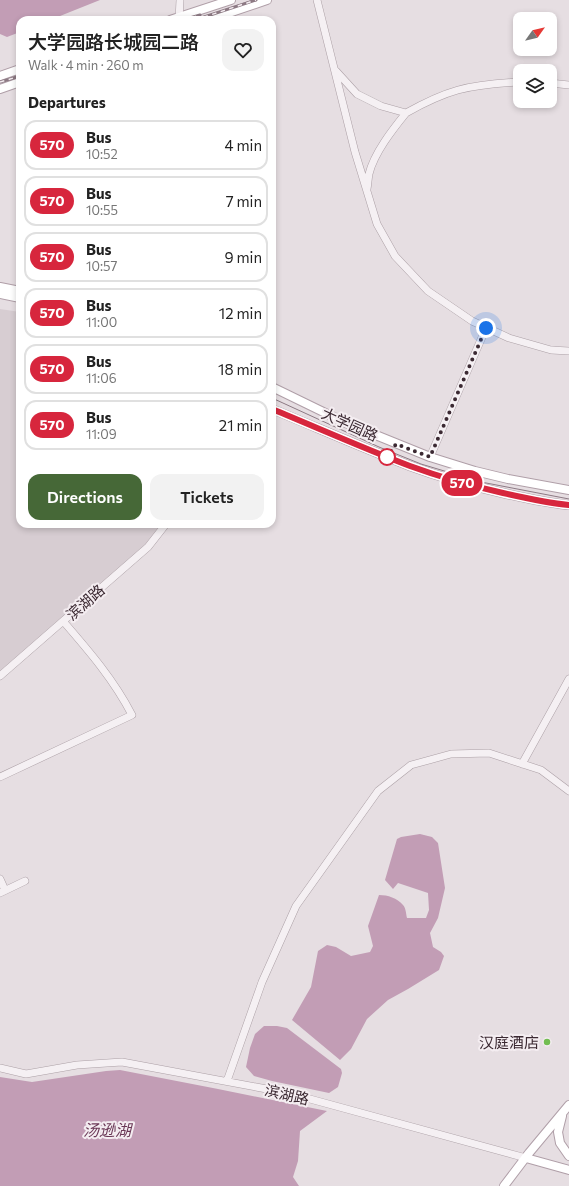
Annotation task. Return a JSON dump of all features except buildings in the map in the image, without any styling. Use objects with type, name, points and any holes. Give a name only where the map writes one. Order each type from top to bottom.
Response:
[{"type":"main road","points":[[185,16],[231,0]]},
{"type":"main road","points":[[220,16],[267,0]]},
{"type":"main road","points":[[0,76],[16,70]]},
{"type":"main road","points":[[0,89],[16,83]]},
{"type":"main road","points":[[0,287],[16,290]]},
{"type":"main road","points":[[0,294],[16,297]]},
{"type":"main road","name":"大学园路","points":[[276,389],[346,423],[430,457],[475,471],[508,479],[569,490]]},
{"type":"main road","name":"大学园路","points":[[276,411],[410,466],[467,485],[514,496],[569,506]]},
{"type":"main road","points":[[504,1186],[569,1105]]},
{"type":"main road","points":[[562,1115],[558,1132],[560,1143],[569,1156]]},
{"type":"main road","name":"滨湖路","points":[[528,1156],[569,1165]]},
{"type":"main road","name":"滨湖路","points":[[528,1156],[569,1170]]},
{"type":"street","points":[[179,16],[180,0]]},
{"type":"street","points":[[317,0],[355,152],[367,192],[377,224],[394,256],[428,291],[472,321],[509,338],[551,350],[569,350]]},
{"type":"street","points":[[334,69],[357,94],[381,106],[406,113]]},
{"type":"street","points":[[367,192],[370,173],[380,149],[406,113],[421,105],[458,90],[513,82]]},
{"type":"street","points":[[557,84],[569,85]]},
{"type":"street","points":[[430,457],[486,328]]},
{"type":"street","name":"滨湖路","points":[[0,676],[148,547],[163,528]]},
{"type":"street","points":[[0,777],[132,715],[123,697],[94,657],[63,621]]},
{"type":"street","points":[[522,764],[569,679]]},
{"type":"street","points":[[227,1081],[262,982],[296,906],[378,791],[411,765],[451,754],[489,753],[541,770],[569,791]]},
{"type":"street","points":[[0,879],[3,892],[25,881]]},
{"type":"street","name":"滨湖路","points":[[0,1068],[26,1074],[77,1065],[122,1062],[288,1093],[528,1156]]},
{"type":"shaded area","points":[[0,309],[16,311],[16,528],[158,528],[140,551],[0,673]]},
{"type":"water","points":[[0,0],[100,0],[60,16],[16,16],[16,34],[7,37],[0,34]]},
{"type":"water","points":[[420,834],[432,837],[438,843],[445,888],[438,918],[430,933],[433,947],[444,956],[439,970],[388,1000],[367,1019],[351,1049],[340,1060],[292,1020],[311,987],[318,951],[327,945],[336,947],[351,956],[370,952],[373,946],[368,926],[379,895],[392,897],[398,900],[405,908],[407,918],[426,918],[429,910],[428,893],[398,883],[393,889],[385,880],[397,839]]},
{"type":"water","points":[[264,1026],[287,1028],[341,1069],[342,1073],[338,1087],[329,1093],[254,1076],[246,1067],[255,1034]]},
{"type":"water","name":"汤逊湖","points":[[120,1070],[327,1111],[300,1131],[298,1161],[293,1177],[299,1186],[0,1186],[0,1077],[32,1082]]},
{"type":"tram line","points":[[276,400],[379,447],[421,464],[481,482],[569,499]]},
{"type":"railway","points":[[207,16],[256,0]]},
{"type":"railway","points":[[0,82],[16,77]]},
{"type":"bus line","name":"570","points":[[276,411],[410,466],[467,485],[514,496],[569,505]]},
{"type":"place","name":"汉庭酒店","points":[[547,1042]]},
{"type":"route","points":[[387,457],[396,444],[430,457],[486,328]]}]
